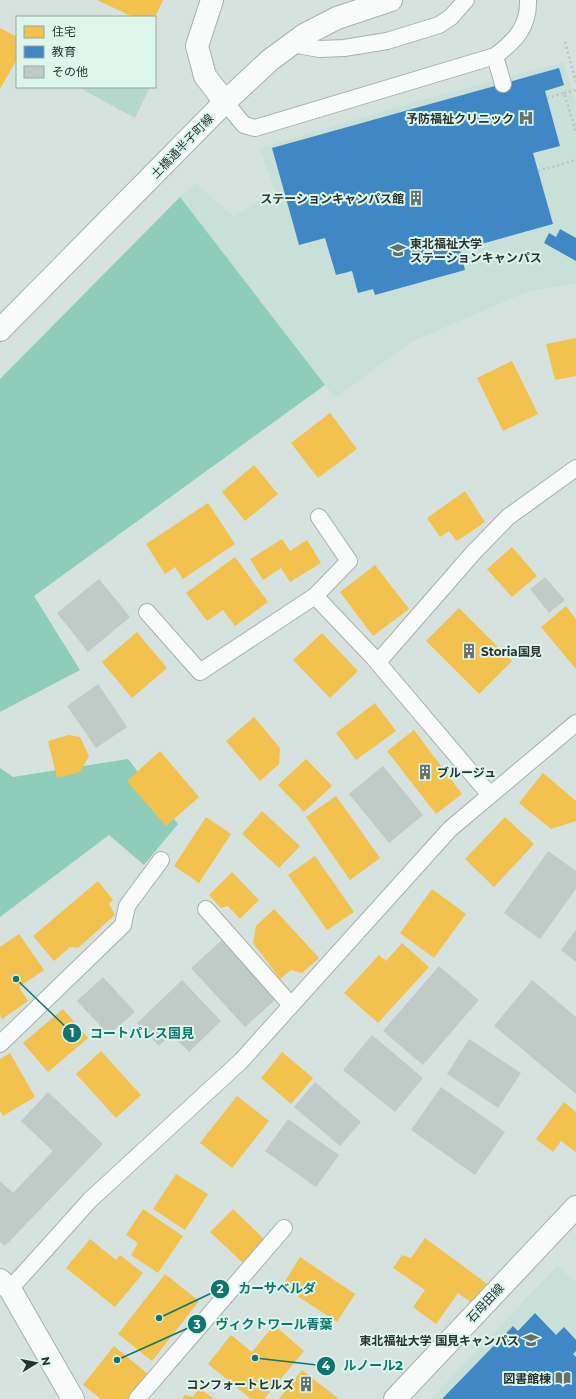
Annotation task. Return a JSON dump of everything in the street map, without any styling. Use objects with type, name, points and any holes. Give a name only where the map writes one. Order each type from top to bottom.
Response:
[{"type":"street","points":[[212,0],[197,46],[205,76],[225,102]]},
{"type":"street","name":"土橋通半子町線","points":[[0,330],[225,102],[270,60],[291,44],[337,18],[391,0]]},
{"type":"street","name":"石母田線","points":[[395,1399],[576,1207]]},
{"type":"street","points":[[5,1284],[73,1399]]},
{"type":"lane","points":[[291,44],[320,48],[344,48],[387,41],[439,25],[451,17],[466,0]]},
{"type":"lane","points":[[225,102],[244,125],[255,128],[496,56],[513,43],[524,26],[528,0]]},
{"type":"lane","points":[[496,56],[503,84]]},
{"type":"lane","points":[[378,662],[474,552],[508,517],[576,468]]},
{"type":"lane","points":[[147,612],[200,672],[315,596],[349,561],[319,517]]},
{"type":"lane","points":[[315,596],[378,662],[490,795]]},
{"type":"lane","points":[[5,1284],[90,1200],[241,1061],[290,1004],[450,829],[576,723]]},
{"type":"lane","points":[[0,1044],[123,924],[127,906],[161,860]]},
{"type":"lane","points":[[206,909],[290,1004]]},
{"type":"lane","points":[[137,1399],[284,1228]]},
{"type":"path","points":[[565,42],[576,82]]},
{"type":"path","points":[[547,98],[576,90]]},
{"type":"path","points":[[564,93],[576,132]]},
{"type":"path","points":[[538,171],[576,160]]},
{"type":"shaded area","name":"東北福祉大学 ステーションキャンパス","points":[[564,62],[576,102],[576,283],[526,292],[411,342],[335,398],[180,197],[195,183],[234,217],[275,191],[260,148],[422,100]]},
{"type":"shaded area","points":[[80,88],[150,88],[135,118]]},
{"type":"shaded area","name":"東北福祉大学 国見キャンパス","points":[[557,1266],[576,1282],[576,1399],[431,1399]]},
{"type":"green space","points":[[180,197],[325,385],[34,596],[80,670],[0,712],[0,379]]},
{"type":"green space","points":[[128,759],[178,824],[144,865],[109,835],[0,917],[0,768],[13,777]]},
{"type":"building: 住宅","points":[[97,0],[163,0],[155,16],[131,16]]},
{"type":"building: 住宅","points":[[0,28],[16,36],[16,61],[0,89]]},
{"type":"building: 住宅","points":[[576,338],[576,376],[555,380],[546,344]]},
{"type":"building: 住宅","points":[[512,361],[538,414],[503,431],[477,378]]},
{"type":"building: 住宅","points":[[330,413],[357,449],[318,478],[291,443]]},
{"type":"building: 住宅","points":[[254,465],[278,494],[245,521],[222,492]]},
{"type":"building: 住宅","points":[[465,491],[485,522],[457,541],[449,531],[440,537],[427,518]]},
{"type":"building: 住宅","points":[[208,503],[235,544],[183,579],[175,567],[165,574],[146,544]]},
{"type":"building: 住宅","points":[[282,539],[290,551],[307,540],[321,563],[290,582],[281,568],[263,580],[250,559]]},
{"type":"building: 住宅","points":[[512,547],[537,576],[512,597],[487,569]]},
{"type":"building: 住宅","points":[[235,557],[268,602],[235,626],[223,610],[207,621],[186,593]]},
{"type":"building: 住宅","points":[[375,565],[409,609],[373,636],[340,592]]},
{"type":"building: 住宅","points":[[566,606],[576,619],[576,669],[541,627]]},
{"type":"building: 住宅","name":"Storia国見","points":[[459,608],[512,661],[479,694],[426,641]]},
{"type":"building: 住宅","points":[[137,632],[167,668],[132,698],[102,662]]},
{"type":"building: 住宅","points":[[322,633],[358,671],[330,698],[293,660]]},
{"type":"building: 住宅","points":[[375,703],[396,731],[356,760],[336,733]]},
{"type":"building: 住宅","points":[[254,717],[280,748],[279,764],[260,781],[226,741]]},
{"type":"building: 住宅","name":"ブルージュ","points":[[414,730],[462,794],[436,814],[387,751]]},
{"type":"building: 住宅","points":[[69,735],[80,737],[89,756],[80,772],[57,778],[48,741]]},
{"type":"building: 住宅","points":[[160,751],[199,797],[166,826],[127,781]]},
{"type":"building: 住宅","points":[[306,759],[332,786],[304,812],[278,785]]},
{"type":"building: 住宅","points":[[543,773],[576,801],[576,821],[551,829],[519,803]]},
{"type":"building: 住宅","points":[[336,796],[380,858],[350,880],[306,817]]},
{"type":"building: 住宅","points":[[262,811],[300,846],[279,868],[242,834]]},
{"type":"building: 住宅","points":[[206,817],[231,834],[199,883],[174,866]]},
{"type":"building: 住宅","points":[[505,817],[534,844],[494,887],[465,859]]},
{"type":"building: 住宅","points":[[315,856],[354,912],[327,930],[288,875]]},
{"type":"building: 住宅","points":[[232,872],[259,900],[240,919],[228,906],[221,908],[209,895]]},
{"type":"building: 住宅","points":[[98,881],[113,900],[109,904],[115,915],[78,948],[70,947],[54,961],[33,936]]},
{"type":"building: 住宅","points":[[432,889],[466,914],[434,958],[400,933]]},
{"type":"building: 住宅","points":[[274,909],[319,958],[302,973],[291,970],[280,979],[253,943],[256,926]]},
{"type":"building: 住宅","points":[[19,934],[44,970],[19,987],[28,1001],[2,1019],[0,1015],[0,947]]},
{"type":"building: 住宅","points":[[402,943],[429,967],[378,1023],[344,993],[379,955],[386,961]]},
{"type":"building: 住宅","points":[[63,1009],[88,1038],[48,1072],[23,1043]]},
{"type":"building: 住宅","points":[[101,1051],[141,1095],[116,1118],[76,1074]]},
{"type":"building: 住宅","points":[[282,1052],[313,1078],[291,1104],[261,1078]]},
{"type":"building: 住宅","points":[[10,1053],[35,1097],[3,1116],[0,1111],[0,1059]]},
{"type":"building: 住宅","points":[[237,1096],[269,1121],[232,1168],[200,1143]]},
{"type":"building: 住宅","points":[[564,1102],[576,1112],[576,1152],[561,1141],[553,1152],[536,1139]]},
{"type":"building: 住宅","points":[[176,1174],[208,1194],[185,1230],[153,1209]]},
{"type":"building: 住宅","points":[[143,1209],[183,1236],[158,1273],[131,1255],[138,1243],[126,1235]]},
{"type":"building: 住宅","points":[[233,1209],[265,1240],[243,1263],[210,1232]]},
{"type":"building: 住宅","points":[[425,1238],[490,1286],[476,1306],[458,1293],[436,1324],[413,1307],[425,1290],[393,1268],[402,1255],[411,1258]]},
{"type":"building: 住宅","points":[[90,1239],[116,1260],[120,1255],[143,1273],[115,1307],[66,1268]]},
{"type":"building: 住宅","points":[[300,1257],[355,1294],[337,1322],[282,1286]]},
{"type":"building: 住宅","points":[[165,1274],[199,1301],[152,1361],[118,1334]]},
{"type":"building: 住宅","points":[[274,1325],[304,1351],[264,1399],[251,1399],[208,1364],[231,1335],[252,1352]]},
{"type":"building: 住宅","points":[[114,1346],[148,1374],[128,1399],[101,1399],[83,1385]]},
{"type":"building: 住宅","name":"コンフォートヒルズ","points":[[302,1370],[339,1399],[279,1399]]},
{"type":"building: 住宅","points":[[199,1388],[215,1399],[182,1399],[185,1395],[193,1397]]},
{"type":"building: 教育","name":"ステーションキャンパス館","points":[[559,68],[564,85],[545,91],[560,146],[533,153],[553,224],[460,250],[465,270],[375,295],[373,289],[358,293],[352,271],[336,275],[325,238],[299,245],[272,148]]},
{"type":"building: 教育","points":[[560,229],[576,238],[576,261],[544,243],[549,233],[556,237]]},
{"type":"building: 教育","name":"東北福祉大学 国見キャンパス","points":[[535,1313],[556,1335],[564,1327],[576,1340],[576,1351],[573,1354],[576,1357],[576,1399],[442,1399],[513,1326],[518,1331]]},
{"type":"building: その他","points":[[545,577],[565,600],[549,613],[530,589]]},
{"type":"building: その他","points":[[99,579],[130,617],[88,652],[57,613]]},
{"type":"building: その他","points":[[98,684],[127,727],[96,748],[67,706]]},
{"type":"building: その他","points":[[383,766],[423,815],[389,843],[349,794]]},
{"type":"building: その他","points":[[548,851],[576,871],[576,889],[540,939],[504,913]]},
{"type":"building: その他","points":[[576,930],[576,962],[561,950]]},
{"type":"building: その他","points":[[222,940],[276,999],[245,1027],[191,968]]},
{"type":"building: その他","points":[[439,966],[479,1000],[423,1065],[383,1031]]},
{"type":"building: その他","points":[[103,977],[135,1012],[109,1035],[77,1001]]},
{"type":"building: その他","points":[[182,980],[221,1021],[189,1052],[171,1034],[159,1046],[137,1023]]},
{"type":"building: その他","points":[[532,980],[576,1017],[576,1094],[494,1026]]},
{"type":"building: その他","points":[[372,1035],[423,1078],[395,1112],[343,1070]]},
{"type":"building: その他","points":[[469,1039],[521,1073],[498,1108],[447,1074]]},
{"type":"building: その他","points":[[315,1082],[361,1122],[340,1146],[294,1107]]},
{"type":"building: その他","points":[[441,1087],[505,1132],[475,1175],[411,1130]]},
{"type":"building: その他","points":[[48,1092],[103,1144],[5,1246],[0,1242],[0,1181],[13,1193],[53,1151],[21,1121]]},
{"type":"building: その他","points":[[288,1119],[339,1155],[316,1187],[265,1151]]},
{"type":"place","name":"予防福祉クリニック","points":[[526,118]]},
{"type":"place","name":"ステーションキャンパス館","points":[[416,198]]},
{"type":"place","name":"東北福祉大学 ステーションキャンパス","points":[[398,250]]},
{"type":"place","name":"Storia国見","points":[[469,651]]},
{"type":"place","name":"ブルージュ","points":[[425,772]]},
{"type":"place","name":"コートパレス国見","points":[[16,979]]},
{"type":"place","name":"カーサベルダ","points":[[159,1318]]},
{"type":"place","name":"東北福祉大学 国見キャンパス","points":[[531,1340]]},
{"type":"place","name":"ルノール2","points":[[255,1358]]},
{"type":"place","name":"ヴィクトワール青葉","points":[[117,1360]]},
{"type":"place","name":"図書館棟","points":[[563,1378]]},
{"type":"place","name":"コンフォートヒルズ","points":[[306,1384]]}]
